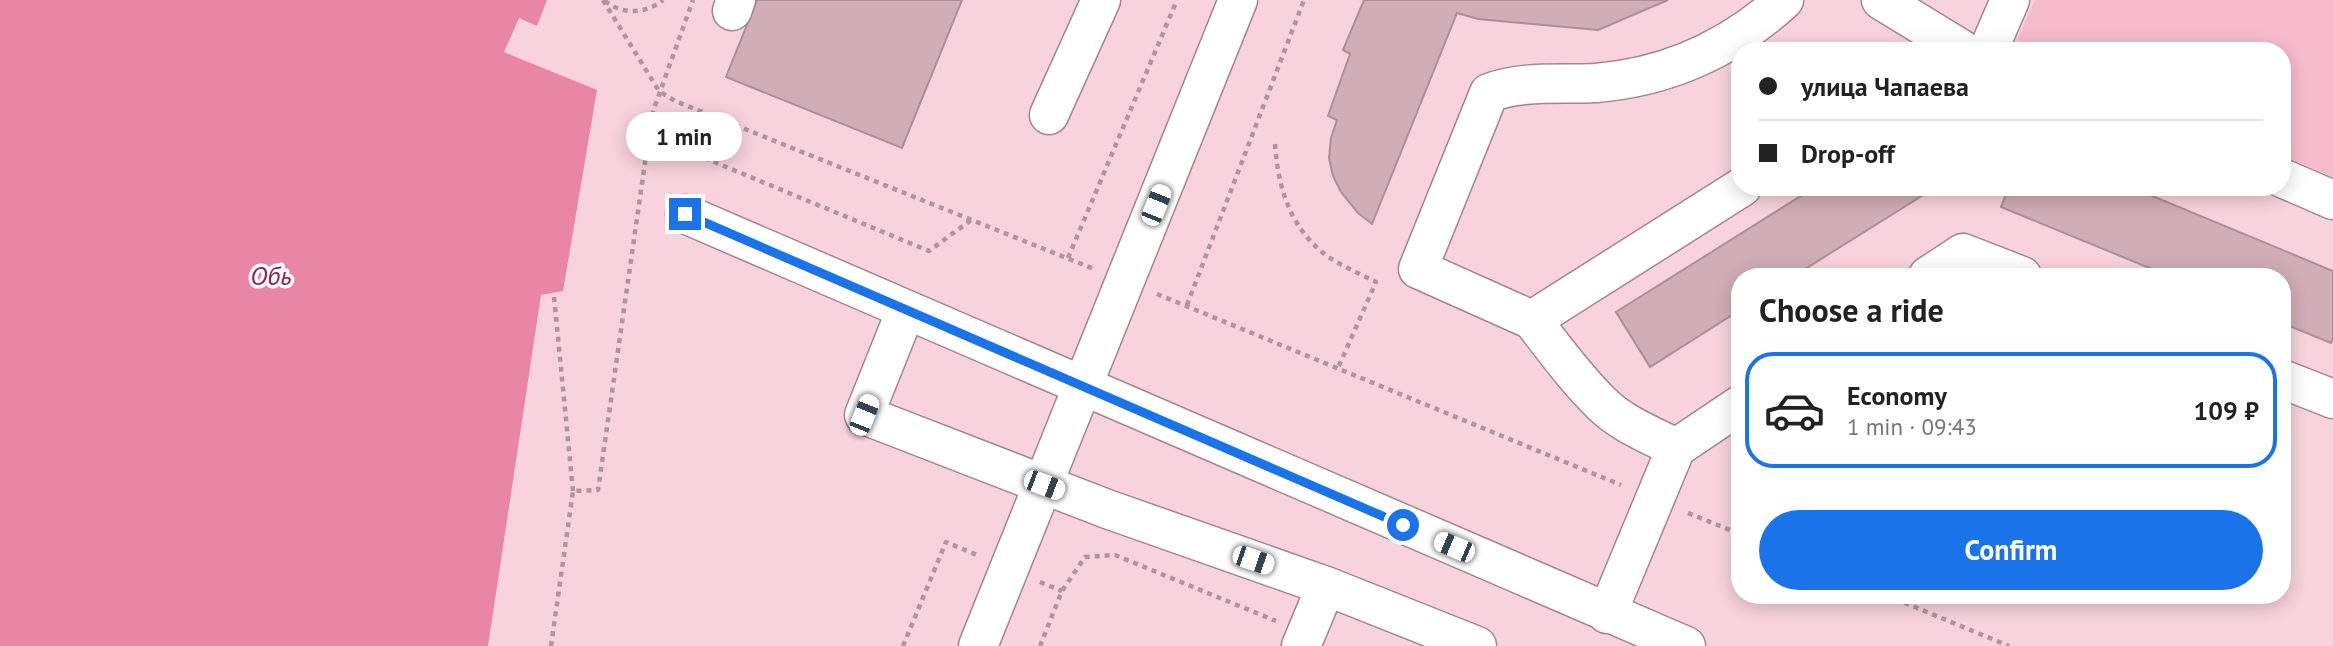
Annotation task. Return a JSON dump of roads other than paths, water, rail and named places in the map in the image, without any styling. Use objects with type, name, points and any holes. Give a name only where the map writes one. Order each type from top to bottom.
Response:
[{"type":"street","points":[[1049,115],[1101,0]]},
{"type":"street","points":[[978,646],[1238,0]]},
{"type":"street","points":[[1676,448],[1626,422],[1603,405],[1532,320],[1418,270],[1489,93],[1508,85],[1597,83],[1637,77],[1680,65],[1728,44],[1784,0]]},
{"type":"street","points":[[1881,0],[1959,42]]},
{"type":"street","points":[[1980,42],[2010,0]]},
{"type":"street","points":[[2291,182],[2333,200]]},
{"type":"street","points":[[1532,320],[1731,194]]},
{"type":"street","points":[[685,214],[1686,646]]},
{"type":"street","points":[[1940,268],[1963,253],[2001,268]]},
{"type":"street","points":[[906,310],[864,415],[1044,485],[1326,586],[1477,646]]},
{"type":"street","points":[[2291,383],[2333,399]]},
{"type":"street","points":[[1607,614],[1676,448],[1731,411]]},
{"type":"street","points":[[1303,639],[1326,586]]},
{"type":"water","name":"Обь","points":[[0,0],[547,0],[537,26],[519,18],[504,52],[597,90],[563,291],[541,295],[488,646],[0,646]]}]
